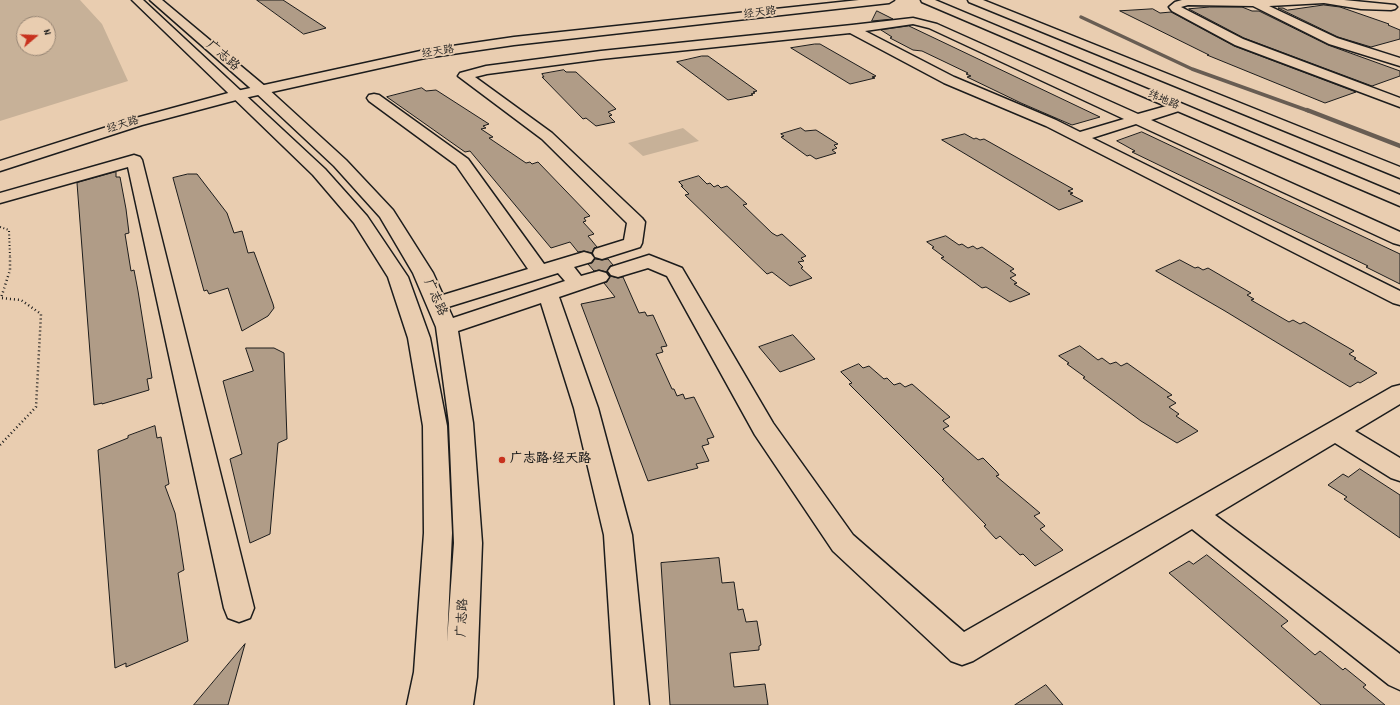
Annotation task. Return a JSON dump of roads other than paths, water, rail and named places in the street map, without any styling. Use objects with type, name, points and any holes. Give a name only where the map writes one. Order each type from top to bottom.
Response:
[{"type":"street","name":"广志路","points":[[137,0],[248,85],[319,172],[361,220],[398,277],[419,338],[435,426],[438,533],[430,672],[424,705]]},
{"type":"street","name":"广志路","points":[[155,0],[248,85],[340,163],[387,214],[423,273],[447,327],[461,423],[468,543],[461,676],[456,705]]},
{"type":"street","name":"经天路","points":[[341,60],[500,32],[791,0]]},
{"type":"street","name":"经天路","points":[[34,140],[128,112],[248,85],[325,74],[425,54],[514,41],[888,0]]},
{"type":"street","name":"纬地路","points":[[926,0],[1177,108],[1400,201]]},
{"type":"street","name":"纬地路","points":[[973,0],[1400,173]]},
{"type":"street","points":[[1394,4],[1361,6],[1324,0],[1255,3],[1188,2],[1179,4],[1175,7],[1176,9],[1256,49],[1400,104]]},
{"type":"street","points":[[1255,3],[1333,40],[1400,62]]},
{"type":"street","points":[[641,252],[636,222],[547,136],[465,76],[486,70],[601,55],[852,29],[912,21],[933,26],[1400,239]]},
{"type":"street","points":[[852,29],[949,80],[1051,123],[1400,299]]},
{"type":"street","name":"经天路","points":[[0,166],[248,85]]},
{"type":"street","points":[[374,98],[462,162],[544,283],[586,408],[618,535],[632,705]]},
{"type":"street","points":[[1079,137],[1177,108]]},
{"type":"street","points":[[0,198],[134,160],[239,608]]},
{"type":"street","points":[[437,304],[544,283],[577,284],[606,267],[641,252]]},
{"type":"street","points":[[641,252],[675,272],[764,429],[843,543],[962,650],[1400,393]]},
{"type":"street","points":[[447,327],[544,283],[562,265],[584,258]]},
{"type":"street","points":[[562,265],[577,284]]},
{"type":"street","points":[[1335,431],[1400,471]]},
{"type":"street","points":[[1200,519],[1400,674]]},
{"type":"waterway","points":[[1081,17],[1192,69],[1309,111]]},
{"type":"waterway","points":[[1307,110],[1400,146]]},
{"type":"place","name":"广志路·经天路","points":[[502,460]]}]
